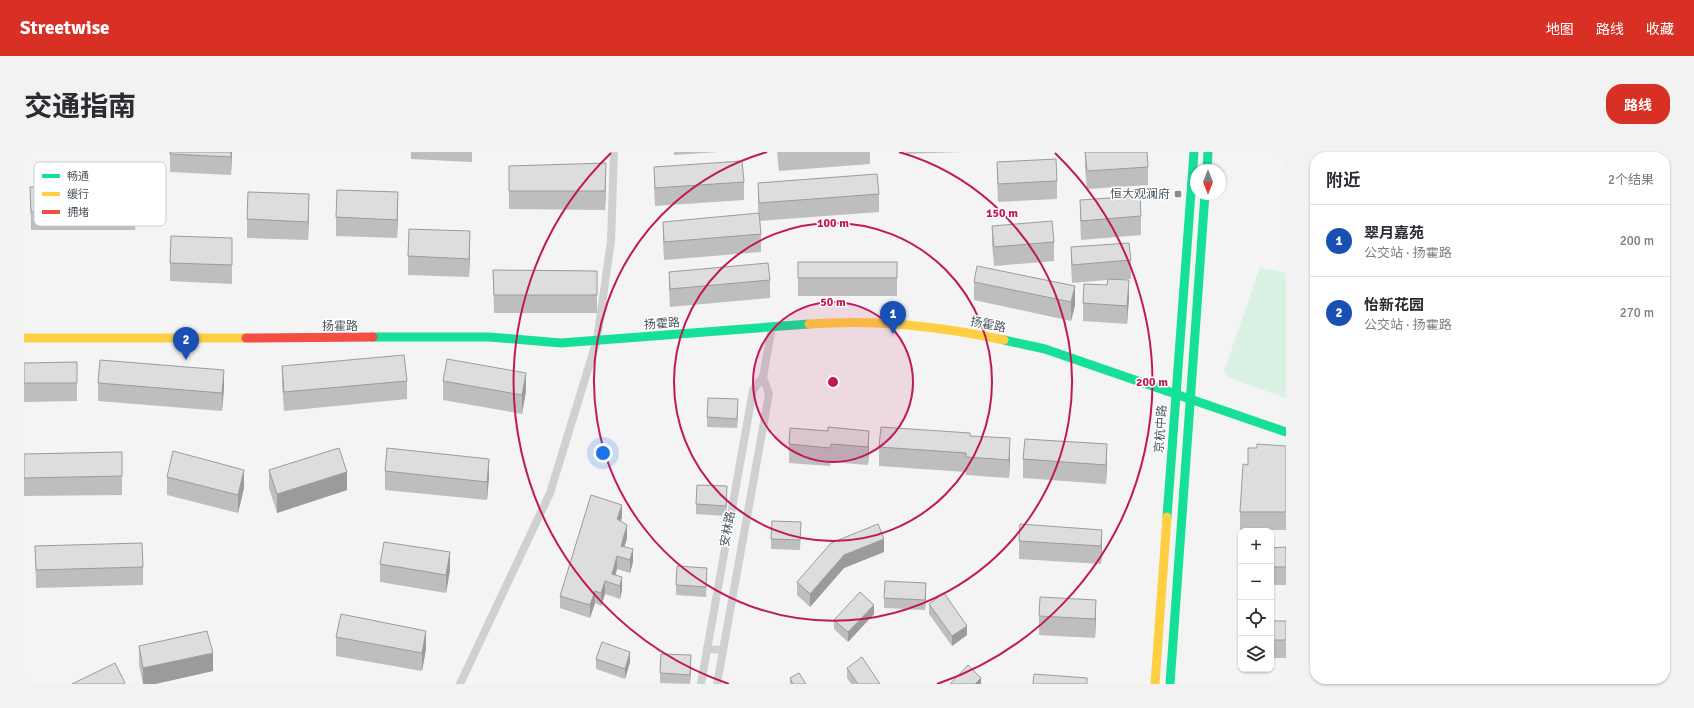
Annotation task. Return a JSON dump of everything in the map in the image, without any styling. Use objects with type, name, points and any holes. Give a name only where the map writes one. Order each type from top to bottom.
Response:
[{"type":"street","points":[[460,684],[550,493],[597,340],[611,241],[614,152]]},
{"type":"street","name":"京杭中路","points":[[1155,684],[1194,152]]},
{"type":"street","points":[[1207,164],[1208,152]]},
{"type":"street","points":[[1170,684],[1205,200]]},
{"type":"street","name":"扬霍路","points":[[24,338],[489,337],[561,343],[835,322],[913,325],[977,334],[1045,350],[1286,432]]},
{"type":"street","name":"安林路","points":[[701,684],[753,390],[763,377],[772,327]]},
{"type":"street","name":"安林路","points":[[717,684],[769,394],[763,377]]},
{"type":"street","points":[[707,649],[723,650]]},
{"type":"green space","points":[[1260,267],[1286,273],[1286,398],[1229,378],[1224,371]]},
{"type":"building","points":[[170,152],[231,152],[231,157],[170,154]]},
{"type":"building","points":[[1085,152],[1147,152],[1148,167],[1087,171]]},
{"type":"building","points":[[1056,159],[1057,181],[998,184],[997,162]]},
{"type":"building","points":[[742,161],[744,182],[655,188],[654,167]]},
{"type":"building","points":[[606,163],[605,191],[509,191],[509,166]]},
{"type":"building","points":[[877,174],[879,194],[759,203],[758,183]]},
{"type":"building","points":[[30,187],[34,187],[34,212],[31,212]]},
{"type":"building","points":[[337,190],[398,192],[397,220],[336,217]]},
{"type":"building","points":[[248,192],[309,194],[308,222],[247,219]]},
{"type":"building","points":[[1140,196],[1141,216],[1081,221],[1080,200]]},
{"type":"building","points":[[759,213],[761,234],[664,242],[663,222]]},
{"type":"building","points":[[1052,221],[1054,242],[994,247],[992,226]]},
{"type":"building","points":[[409,229],[470,231],[469,259],[408,256]]},
{"type":"building","points":[[171,236],[232,238],[232,265],[170,263]]},
{"type":"building","points":[[1129,243],[1131,260],[1072,265],[1071,247]]},
{"type":"building","points":[[798,262],[897,262],[897,278],[798,278]]},
{"type":"building","points":[[768,263],[770,280],[670,289],[669,272]]},
{"type":"building","points":[[977,266],[1075,286],[1071,302],[974,282]]},
{"type":"building","points":[[493,270],[597,271],[597,295],[494,295]]},
{"type":"building","points":[[1108,279],[1129,280],[1127,306],[1083,303],[1084,284],[1107,285]]},
{"type":"building","points":[[404,355],[407,381],[284,392],[282,366]]},
{"type":"building","points":[[447,359],[526,373],[522,395],[443,381]]},
{"type":"building","points":[[100,360],[224,370],[222,393],[98,383]]},
{"type":"building","points":[[77,362],[77,383],[24,383],[24,363]]},
{"type":"building","points":[[708,398],[738,399],[737,419],[707,417]]},
{"type":"building","points":[[828,427],[869,431],[868,447],[831,444],[830,448],[789,444],[790,428],[828,431]]},
{"type":"building","points":[[881,427],[970,433],[970,436],[1010,438],[1009,460],[966,457],[966,453],[879,447]]},
{"type":"building","points":[[1025,439],[1107,444],[1106,465],[1023,459]]},
{"type":"building","points":[[1257,444],[1286,446],[1286,512],[1240,512],[1243,464],[1248,465],[1248,448],[1257,448]]},
{"type":"building","points":[[339,448],[347,472],[277,494],[269,470]]},
{"type":"building","points":[[387,448],[489,459],[487,482],[385,471]]},
{"type":"building","points":[[173,451],[244,470],[238,495],[167,477]]},
{"type":"building","points":[[122,452],[122,476],[24,478],[24,454]]},
{"type":"building","points":[[697,485],[727,486],[726,506],[696,504]]},
{"type":"building","points":[[591,495],[622,505],[617,519],[627,525],[621,546],[633,549],[630,560],[617,556],[612,574],[622,577],[620,586],[605,581],[601,593],[595,591],[590,605],[560,596]]},
{"type":"building","points":[[772,521],[801,522],[800,540],[771,539]]},
{"type":"building","points":[[878,524],[884,539],[844,555],[810,594],[797,582],[831,543]]},
{"type":"building","points":[[1020,524],[1102,530],[1101,546],[1019,541]]},
{"type":"building","points":[[384,542],[450,552],[446,575],[380,564]]},
{"type":"building","points":[[142,543],[143,567],[36,570],[35,546]]},
{"type":"building","points":[[1286,547],[1286,567],[1274,567],[1274,548]]},
{"type":"building","points":[[677,566],[707,568],[706,587],[676,585]]},
{"type":"building","points":[[885,581],[926,583],[925,600],[884,598]]},
{"type":"building","points":[[860,592],[874,605],[848,632],[834,620]]},
{"type":"building","points":[[944,593],[967,626],[952,636],[929,604]]},
{"type":"building","points":[[1040,597],[1096,600],[1095,619],[1039,616]]},
{"type":"building","points":[[341,614],[426,631],[422,653],[336,637]]},
{"type":"building","points":[[1274,621],[1286,621],[1286,640],[1274,640]]},
{"type":"building","points":[[207,631],[213,653],[143,668],[139,646]]},
{"type":"building","points":[[602,642],[630,652],[625,669],[596,659]]},
{"type":"building","points":[[661,654],[691,655],[690,675],[660,673]]},
{"type":"building","points":[[862,657],[880,684],[858,684],[847,668]]},
{"type":"building","points":[[115,663],[125,683],[124,684],[72,684]]},
{"type":"building","points":[[968,665],[981,678],[975,684],[950,684]]},
{"type":"building","points":[[799,673],[806,684],[793,684],[790,678]]},
{"type":"building","points":[[1034,674],[1087,678],[1087,684],[1033,684]]},
{"type":"traffic: fast","points":[[1167,517],[1194,152]]},
{"type":"traffic: fast","points":[[1207,164],[1208,152]]},
{"type":"traffic: fast","points":[[1170,684],[1205,200]]},
{"type":"traffic: fast","points":[[373,337],[489,337],[561,343],[809,324]]},
{"type":"traffic: fast","points":[[1004,340],[1045,349],[1286,432]]},
{"type":"traffic: slow","points":[[809,324],[858,322],[907,325],[931,327],[1004,340]]},
{"type":"traffic: slow","points":[[24,338],[246,338]]},
{"type":"traffic: slow","points":[[1155,684],[1167,517]]},
{"type":"traffic: jam","points":[[246,338],[373,337]]},
{"type":"place","name":"恒大观澜府","points":[[1178,194]]},
{"type":"place","name":"翠月嘉苑","points":[[893,334]]},
{"type":"place","name":"怡新花园","points":[[186,360]]}]
